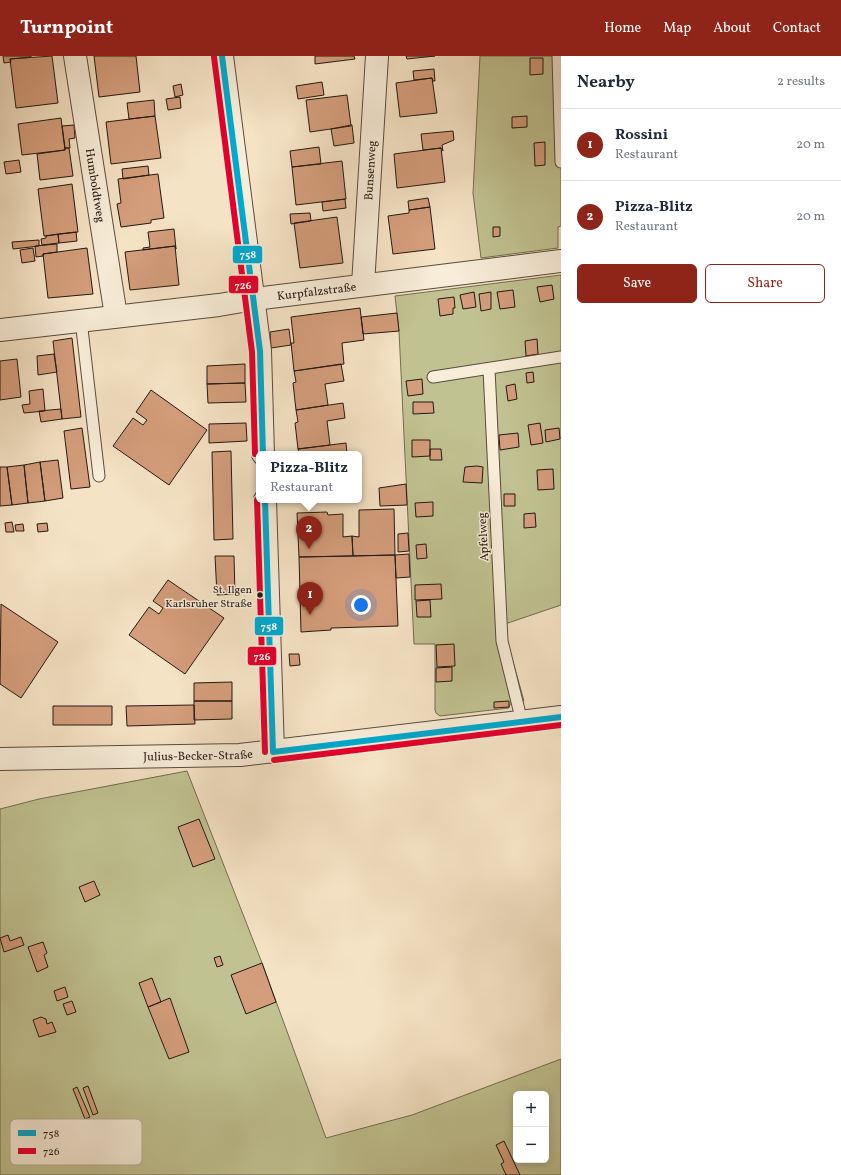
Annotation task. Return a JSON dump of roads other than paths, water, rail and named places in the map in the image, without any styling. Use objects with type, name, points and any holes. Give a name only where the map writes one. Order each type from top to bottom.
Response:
[{"type":"street","name":"Humboldtweg","points":[[75,56],[116,316]]},
{"type":"street","points":[[222,56],[260,351],[263,451]]},
{"type":"street","name":"Bunsenweg","points":[[363,285],[377,56]]},
{"type":"street","name":"Kurpfalzstraße","points":[[0,330],[219,305],[254,299],[561,261]]},
{"type":"street","points":[[265,503],[273,752]]},
{"type":"street","name":"Julius-Becker-Straße","points":[[0,759],[240,755],[273,752],[519,712],[561,717]]},
{"type":"lane","points":[[558,56],[561,162]]},
{"type":"lane","points":[[81,320],[99,476]]},
{"type":"lane","points":[[433,377],[561,357]]},
{"type":"lane","name":"Apfelweg","points":[[489,369],[500,625],[502,641],[519,712]]},
{"type":"place","name":"Pizza-Blitz","points":[[309,549]]},
{"type":"place","name":"St. Ilgen Karlsruher Straße","points":[[260,595]]},
{"type":"place","name":"Rossini","points":[[310,615]]}]
